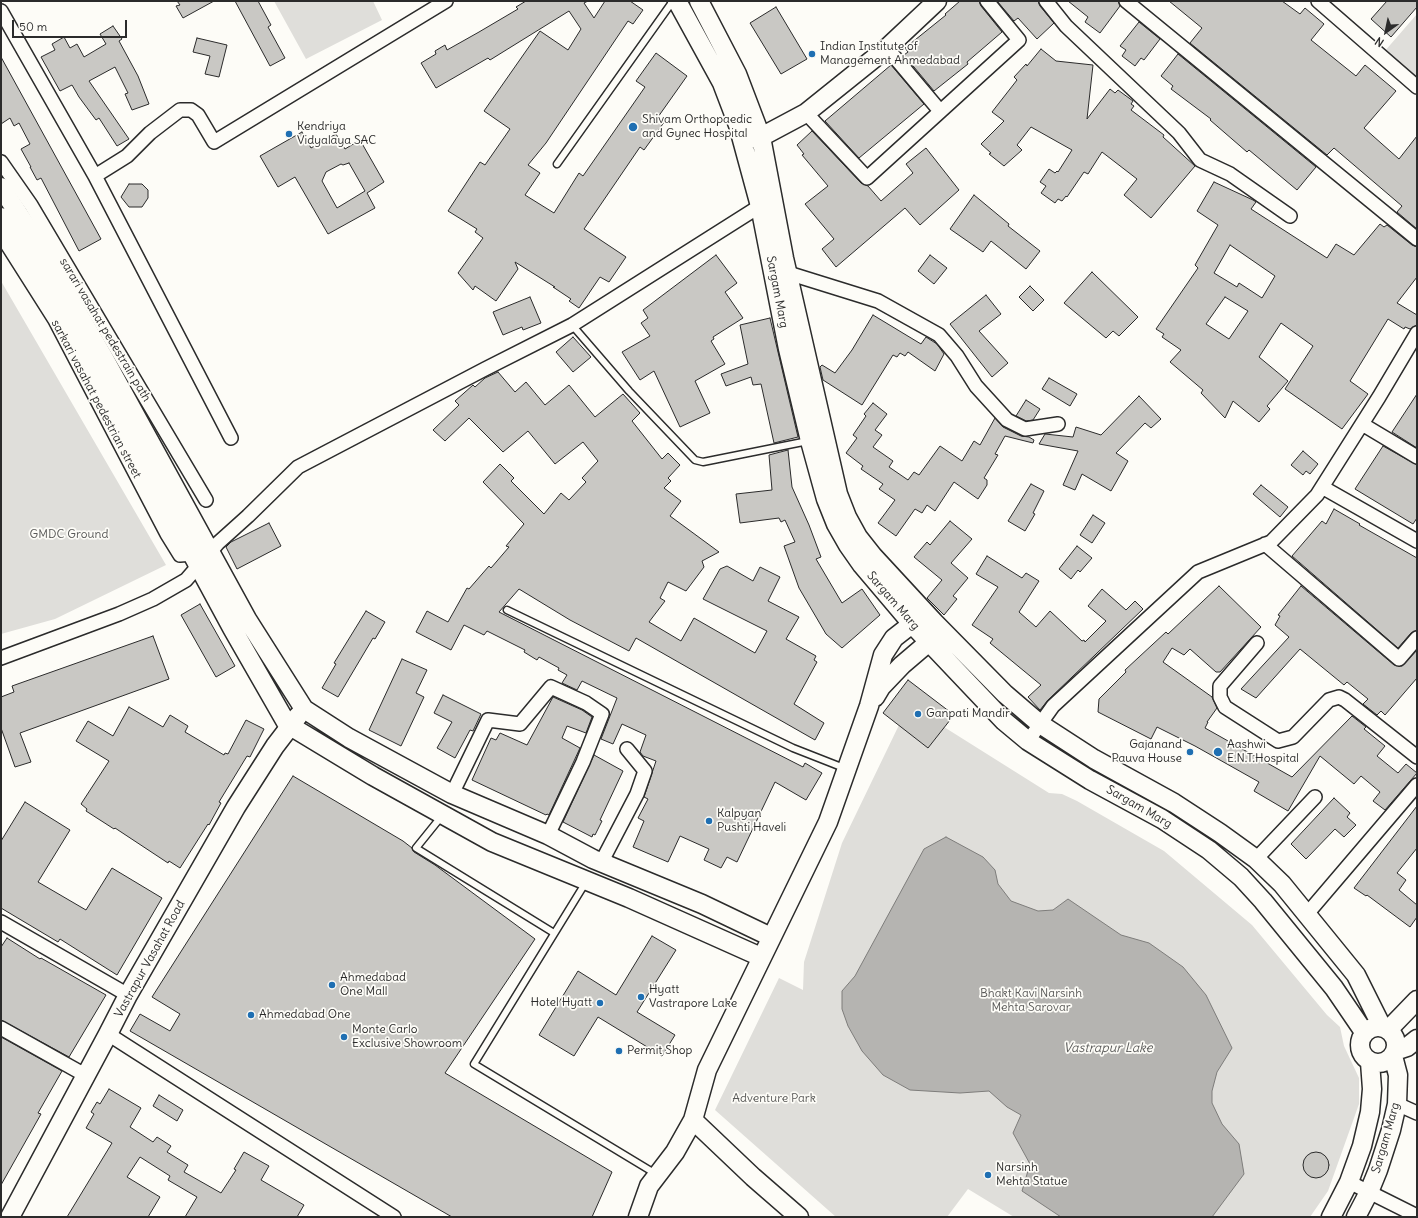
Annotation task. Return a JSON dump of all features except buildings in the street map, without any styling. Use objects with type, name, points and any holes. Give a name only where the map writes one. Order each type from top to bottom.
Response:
[{"type":"street","points":[[95,176],[127,156],[150,133],[180,110],[191,110],[198,115],[214,142],[446,1]]},
{"type":"street","name":"Sargam Marg","points":[[677,1],[722,83],[766,203],[788,273],[838,494],[847,517],[858,537],[873,556],[932,619],[1005,694],[1040,724],[1094,759],[1174,803],[1256,859],[1282,884],[1356,975],[1385,1029]]},
{"type":"street","name":"Sargam Marg","points":[[699,1],[737,74],[761,137],[766,203],[788,349],[810,441],[826,499],[836,524],[858,560],[912,624],[953,668],[1004,721],[1028,741],[1090,780],[1162,819],[1209,850],[1241,877],[1263,901],[1334,988],[1364,1032]]},
{"type":"street","points":[[742,140],[761,137],[806,113],[887,48],[937,1]]},
{"type":"street","points":[[806,113],[867,178],[1019,40],[987,1]]},
{"type":"street","points":[[1046,1],[1066,26],[1179,133],[1200,160],[1230,174],[1290,216]]},
{"type":"street","points":[[1126,1],[1417,239]]},
{"type":"street","points":[[1318,1],[1417,87]]},
{"type":"street","points":[[1,11],[95,176],[231,438]]},
{"type":"street","points":[[887,48],[940,111]]},
{"type":"street","name":"sarari vasahat pedestrain path","points":[[1,162],[31,205],[206,500]]},
{"type":"street","points":[[1,187],[33,236],[104,358],[247,619],[304,709],[349,738],[452,794],[548,835],[601,862],[702,904],[771,937]]},
{"type":"street","points":[[1,658],[119,614],[153,599],[186,580],[196,560],[210,552],[298,467],[572,325],[766,203]]},
{"type":"street","points":[[1,217],[31,263],[72,332],[232,628],[287,724],[303,735],[492,842],[587,881],[762,957]]},
{"type":"street","name":"sarkari vasahat pedestrian street","points":[[1,235],[55,320],[167,534],[180,555],[196,560]]},
{"type":"street","points":[[788,273],[878,301],[939,335],[957,356],[976,386],[1007,420],[1025,429],[1058,424]]},
{"type":"street","points":[[1028,741],[1053,706],[1198,572],[1270,542],[1317,495],[1417,333]]},
{"type":"street","points":[[1362,424],[1417,457]]},
{"type":"street","points":[[1322,487],[1417,541]]},
{"type":"street","points":[[1265,544],[1399,659],[1417,638]]},
{"type":"street","points":[[638,1217],[649,1186],[675,1152],[692,1120],[707,1070],[828,822],[848,770],[869,706],[883,655],[894,638],[898,627],[898,616],[893,601]]},
{"type":"street","points":[[869,706],[882,687],[902,665],[929,642],[934,635],[932,619],[920,619],[894,638]]},
{"type":"street","points":[[1257,643],[1220,686],[1220,697],[1225,707],[1278,741],[1293,737],[1329,700],[1339,697],[1346,700],[1417,757]]},
{"type":"street","points":[[902,665],[914,659],[925,658],[940,660],[953,668]]},
{"type":"street","points":[[452,794],[488,720],[520,724],[551,687],[586,704],[602,714],[583,762],[548,835]]},
{"type":"street","name":"Vastrapur Vasahat Road","points":[[10,1217],[128,995],[236,806],[275,746],[304,709]]},
{"type":"street","points":[[601,862],[637,794],[645,771],[627,749]]},
{"type":"street","points":[[1307,914],[1417,785]]},
{"type":"street","points":[[1256,859],[1316,797]]},
{"type":"street","points":[[1263,901],[1282,884]]},
{"type":"street","points":[[1,922],[128,995]]},
{"type":"street","points":[[1417,1000],[1385,1029],[1369,1029],[1364,1032],[1359,1044],[1362,1056],[1370,1062],[1385,1062],[1394,1053],[1407,1047],[1417,1039]]},
{"type":"street","points":[[1,1028],[85,1075]]},
{"type":"street","points":[[1385,1029],[1395,1039],[1394,1053]]},
{"type":"street","points":[[108,1034],[394,1217]]},
{"type":"street","name":"Sargam Marg","points":[[1356,1217],[1369,1192],[1391,1130],[1397,1104],[1398,1075],[1394,1053]]},
{"type":"street","name":"Sargam Marg","points":[[1331,1217],[1349,1182],[1362,1146],[1370,1112],[1372,1089],[1370,1062]]},
{"type":"street","points":[[1397,1104],[1417,1113]]},
{"type":"street","points":[[692,1120],[753,1177],[799,1217]]},
{"type":"street","points":[[1349,1182],[1417,1216]]},
{"type":"lane","points":[[557,164],[673,1]]},
{"type":"lane","points":[[572,325],[630,391],[695,460],[703,462],[810,441]]},
{"type":"lane","points":[[507,610],[793,748],[848,770]]},
{"type":"lane","points":[[442,815],[416,848],[554,933]]},
{"type":"lane","points":[[587,881],[474,1064],[658,1175]]},
{"type":"green space","points":[[274,1],[373,1],[382,20],[306,59]]},
{"type":"green space","points":[[1417,14],[1417,80],[1384,52]]},
{"type":"green space","name":"GMDC Ground","points":[[1,281],[166,565],[55,619],[1,634]]},
{"type":"green space","name":"Bhakt Kavi Narsinh Mehta Sarovar","points":[[899,725],[928,748],[944,727],[1049,793],[1062,794],[1077,801],[1164,851],[1252,925],[1327,1015],[1340,1027],[1344,1046],[1359,1078],[1359,1104],[1328,1191],[1310,1217],[1014,1217],[968,1189],[947,1217],[836,1217],[715,1110],[779,978],[803,990],[804,962],[842,843]]},
{"type":"water","name":"Vastrapur Lake","points":[[946,837],[983,857],[995,870],[998,884],[1011,901],[1038,911],[1053,910],[1068,899],[1121,935],[1149,943],[1183,967],[1206,995],[1232,1048],[1217,1072],[1212,1091],[1212,1103],[1222,1124],[1239,1144],[1244,1174],[1212,1217],[1061,1217],[1022,1191],[1030,1164],[1013,1133],[1021,1115],[1007,1107],[989,1091],[960,1093],[910,1090],[883,1075],[862,1051],[848,1026],[842,1009],[842,991],[855,976],[924,849]]},
{"type":"place","name":"Indian Institute of Management Ahmedabad","points":[[812,54]]},
{"type":"place","name":"Shivam Orthopaedic and Gynec Hospital","points":[[633,127]]},
{"type":"place","name":"Kendriya Vidyalaya SAC","points":[[289,134]]},
{"type":"place","name":"Ganpati Mandir","points":[[918,714]]},
{"type":"place","name":"Gajanand Pauva House","points":[[1190,752]]},
{"type":"place","name":"Aashwi E.N.T.Hospital","points":[[1218,752]]},
{"type":"place","name":"Kalpyan Pushti Haveli","points":[[709,821]]},
{"type":"place","name":"Ahmedabad One Mall","points":[[332,985]]},
{"type":"place","name":"Hyatt Vastrapore Lake","points":[[641,997]]},
{"type":"place","name":"Hotel Hyatt","points":[[600,1003]]},
{"type":"place","name":"Ahmedabad One","points":[[251,1015]]},
{"type":"place","name":"Monte Carlo Exclusive Showroom","points":[[344,1037]]},
{"type":"place","name":"Permit Shop","points":[[619,1051]]},
{"type":"place","name":"Narsinh Mehta Statue","points":[[988,1175]]},
{"type":"park label","name":"Adventure Park","points":[[774,1099]]}]
